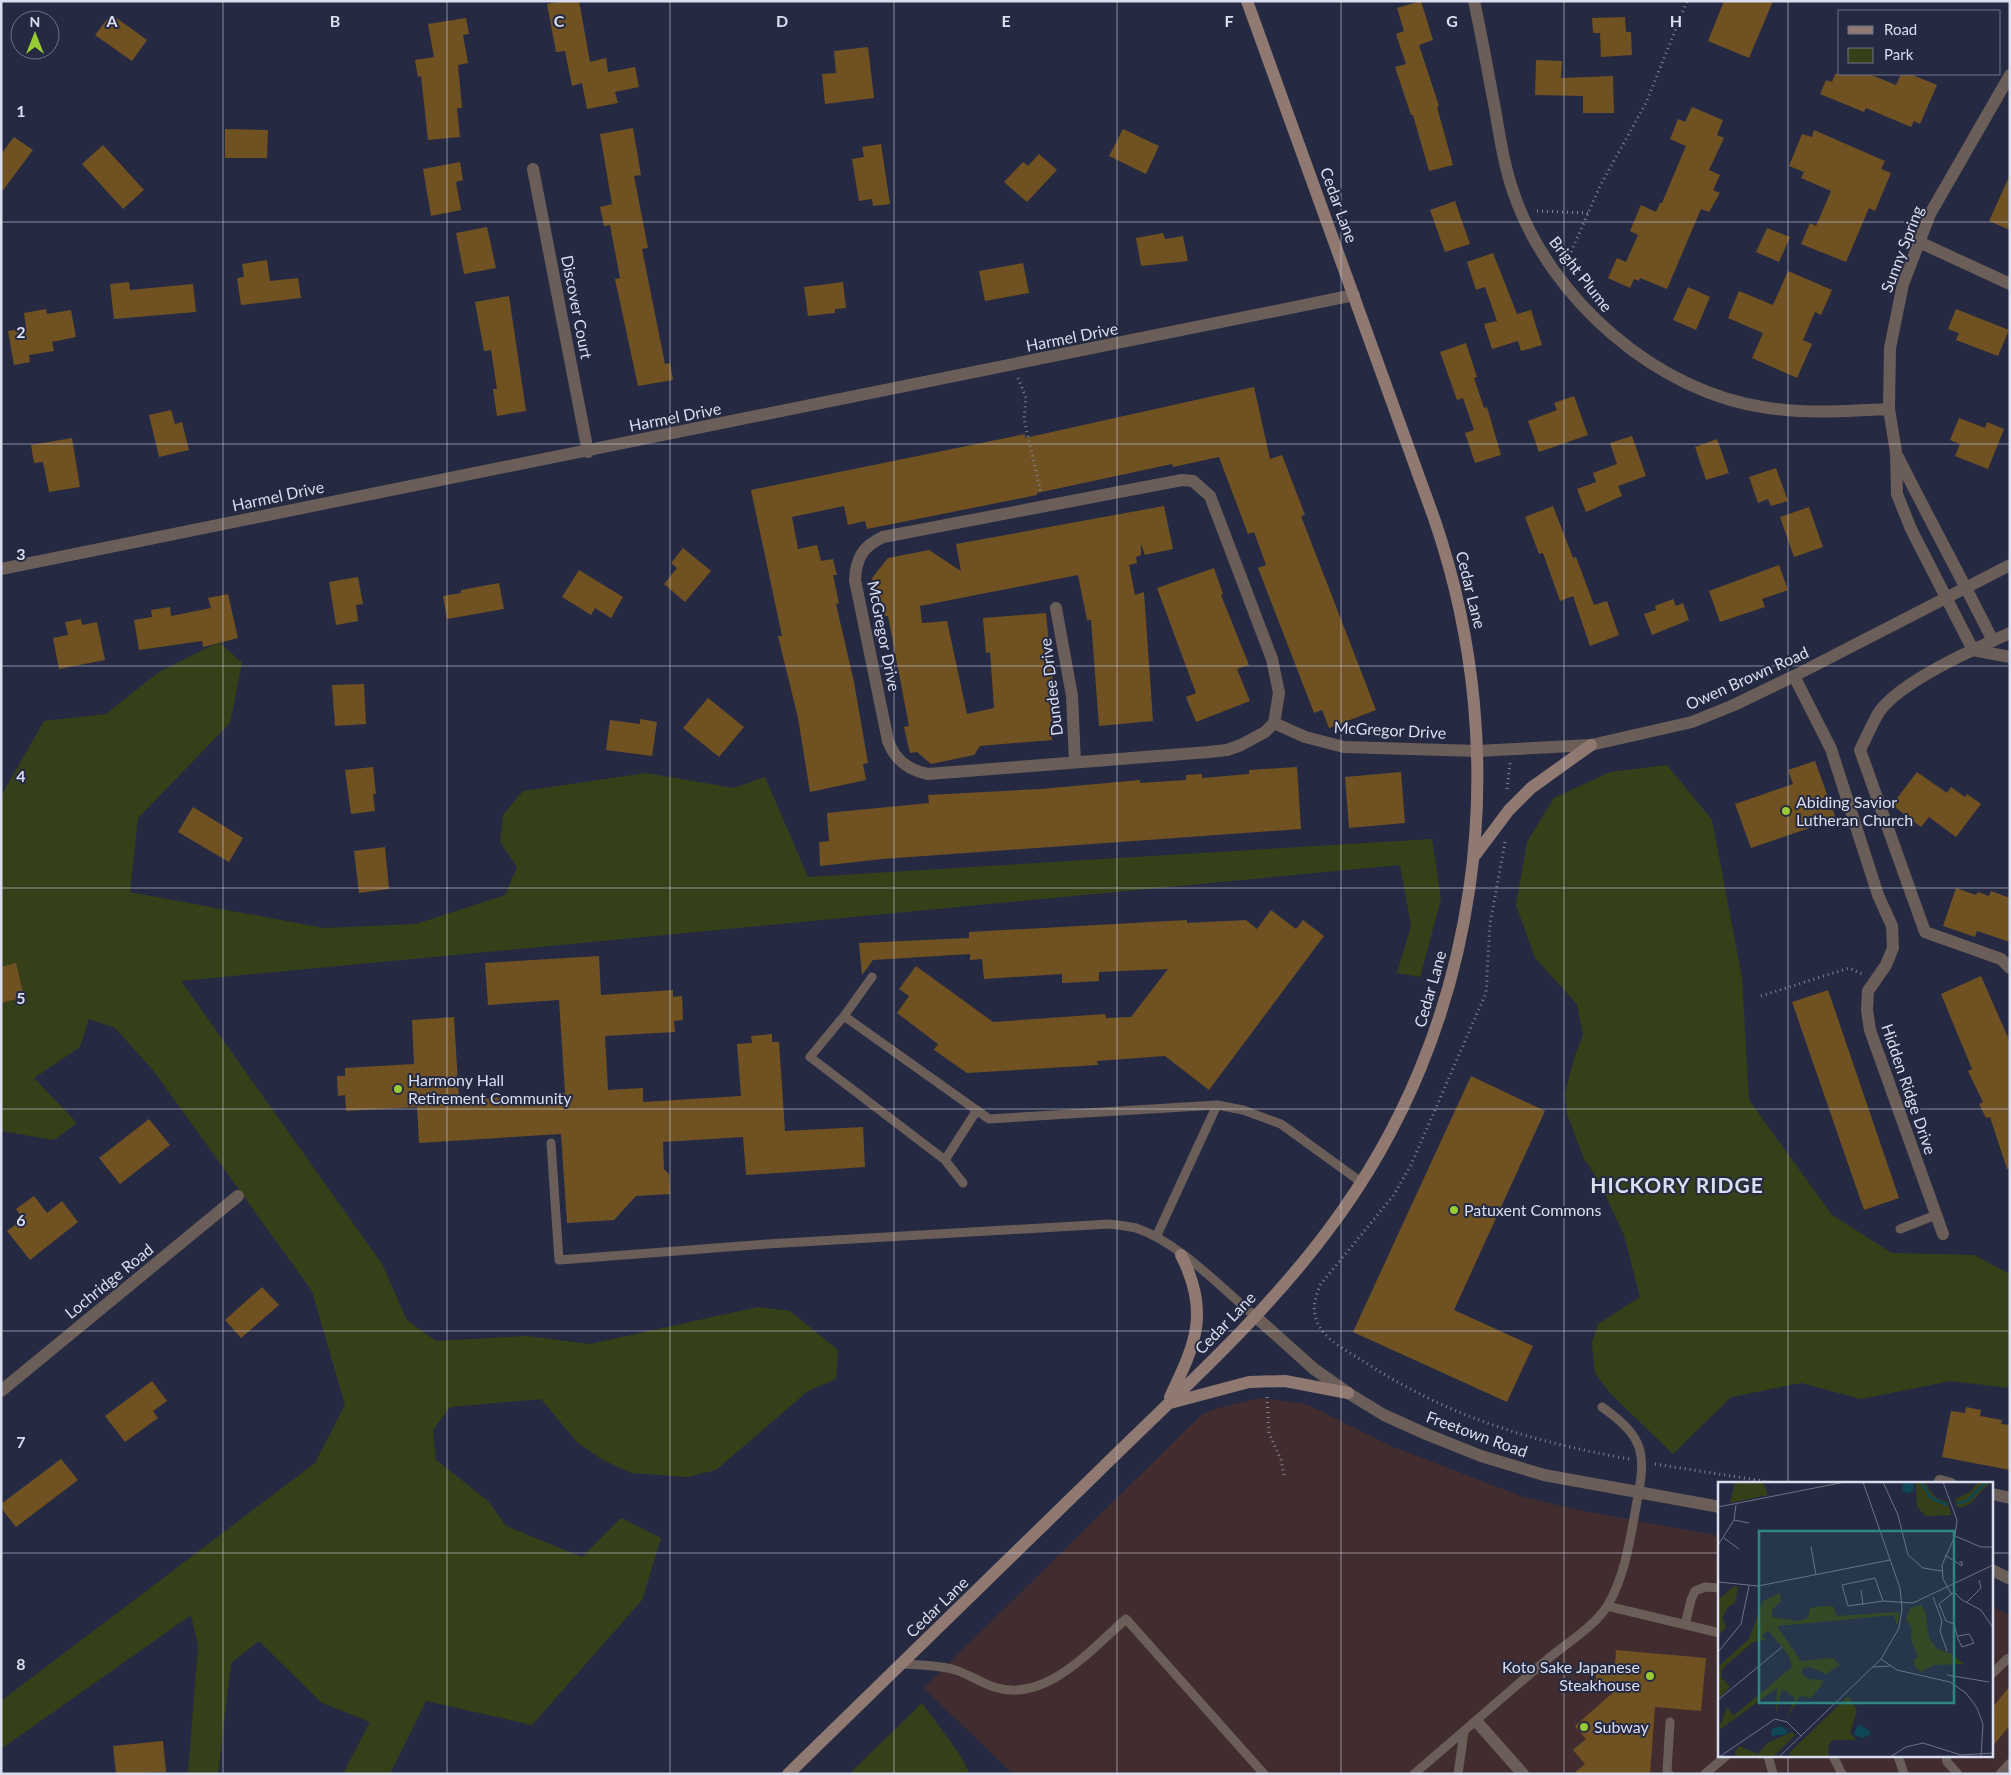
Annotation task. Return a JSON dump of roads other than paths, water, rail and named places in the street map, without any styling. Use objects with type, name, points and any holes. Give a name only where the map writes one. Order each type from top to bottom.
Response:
[{"type":"main road","name":"Cedar Lane","points":[[788,1774],[1256,1317],[1329,1229],[1386,1142],[1412,1088],[1431,1041],[1458,954],[1469,897],[1478,799],[1472,671],[1454,581],[1420,478],[1247,1]]},
{"type":"main road","points":[[1473,858],[1509,810],[1531,788],[1591,745]]},
{"type":"main road","points":[[1167,1404],[1192,1351],[1197,1328],[1195,1290],[1192,1276],[1181,1254]]},
{"type":"main road","points":[[1167,1404],[1249,1382],[1285,1381],[1348,1393]]},
{"type":"street","name":"Bright Plume","points":[[1474,1],[1505,164],[1523,218],[1538,248],[1559,278],[1581,305],[1609,333],[1642,357],[1687,384],[1766,408],[1813,412],[1889,409]]},
{"type":"street","name":"Sunny Spring","points":[[1973,650],[1911,530],[1897,494],[1896,452],[1889,409],[1890,348],[1903,284],[1930,214],[2010,76]]},
{"type":"street","name":"Discover Court","points":[[533,169],[588,452]]},
{"type":"street","points":[[1919,242],[2010,284]]},
{"type":"street","name":"Harmel Drive","points":[[1,568],[588,452],[1354,295]]},
{"type":"street","name":"Sunny Spring","points":[[1896,452],[1929,522],[1967,588],[1993,641]]},
{"type":"street","name":"McGregor Drive","points":[[1170,481],[1193,481],[1204,488],[1210,496],[1272,659],[1279,694],[1274,723],[1254,739],[1227,750],[928,774],[917,772],[899,760],[892,751],[888,741],[855,580],[858,558],[872,542],[883,537],[1170,481]]},
{"type":"street","name":"Owen Brown Road","points":[[1477,751],[1591,745],[1692,722],[1734,706],[2010,565]]},
{"type":"street","name":"Dundee Drive","points":[[1056,608],[1068,665],[1075,762]]},
{"type":"street","points":[[2010,633],[1973,650],[1903,689],[1880,711],[1860,750],[1925,932],[2001,959],[2010,968]]},
{"type":"street","points":[[1973,650],[2010,657]]},
{"type":"street","name":"Hidden Ridge Drive","points":[[1794,676],[1831,749],[1878,895],[1892,926],[1893,948],[1886,965],[1868,991],[1867,1010],[1870,1030],[1943,1234]]},
{"type":"street","name":"McGregor Drive","points":[[1274,723],[1305,737],[1344,747],[1477,751]]},
{"type":"street","name":"Lochridge Road","points":[[1,1392],[238,1196]]},
{"type":"street","name":"Freetown Road","points":[[1256,1317],[1314,1369],[1348,1393],[1384,1415],[1481,1456],[1544,1475],[1718,1507]]},
{"type":"street","points":[[1994,1494],[2010,1498]]},
{"type":"street","points":[[1994,1571],[2010,1579]]},
{"type":"street","points":[[1477,1722],[1522,1774]]},
{"type":"lane","points":[[872,977],[844,1016],[810,1057],[945,1160],[963,1183]]},
{"type":"lane","points":[[844,1016],[989,1119],[1218,1105],[1243,1110],[1281,1124],[1361,1182]]},
{"type":"lane","points":[[1156,1237],[1218,1105]]},
{"type":"lane","points":[[945,1160],[977,1110]]},
{"type":"lane","points":[[551,1143],[559,1260],[766,1244],[1109,1224],[1134,1228],[1156,1237],[1181,1254],[1256,1317]]},
{"type":"lane","points":[[1900,1229],[1936,1215]]},
{"type":"lane","points":[[1414,1774],[1581,1633],[1607,1606],[1622,1572],[1639,1493],[1642,1449],[1635,1436],[1621,1420],[1602,1407]]},
{"type":"lane","points":[[1685,1625],[1691,1600],[1696,1591],[1704,1587],[1718,1588]]},
{"type":"lane","points":[[1607,1606],[1718,1633]]},
{"type":"lane","points":[[902,1664],[952,1669],[994,1687],[1025,1689],[1042,1685],[1062,1674],[1126,1619],[1264,1774]]},
{"type":"lane","points":[[1994,1672],[2006,1659],[2010,1661]]},
{"type":"lane","points":[[1669,1774],[1667,1772],[1670,1722]]},
{"type":"lane","points":[[1458,1774],[1464,1732]]},
{"type":"lane","points":[[1705,1774],[1724,1758]]},
{"type":"lane","points":[[1769,1758],[1773,1774]]},
{"type":"lane","points":[[1834,1758],[1842,1774]]},
{"type":"lane","points":[[1899,1758],[1904,1774]]},
{"type":"lane","points":[[1946,1758],[1947,1762],[1958,1774]]},
{"type":"lane","points":[[2000,1774],[2010,1763]]},
{"type":"place","name":"Abiding Savior Lutheran Church","points":[[1786,811]]},
{"type":"place","name":"Harmony Hall Retirement Community","points":[[398,1089]]},
{"type":"place","name":"Patuxent Commons","points":[[1454,1210]]},
{"type":"place","name":"Koto Sake Japanese Steakhouse","points":[[1650,1676]]},
{"type":"place","name":"Subway","points":[[1584,1727]]},
{"type":"district","name":"HICKORY RIDGE","points":[[1677,1186]]}]
